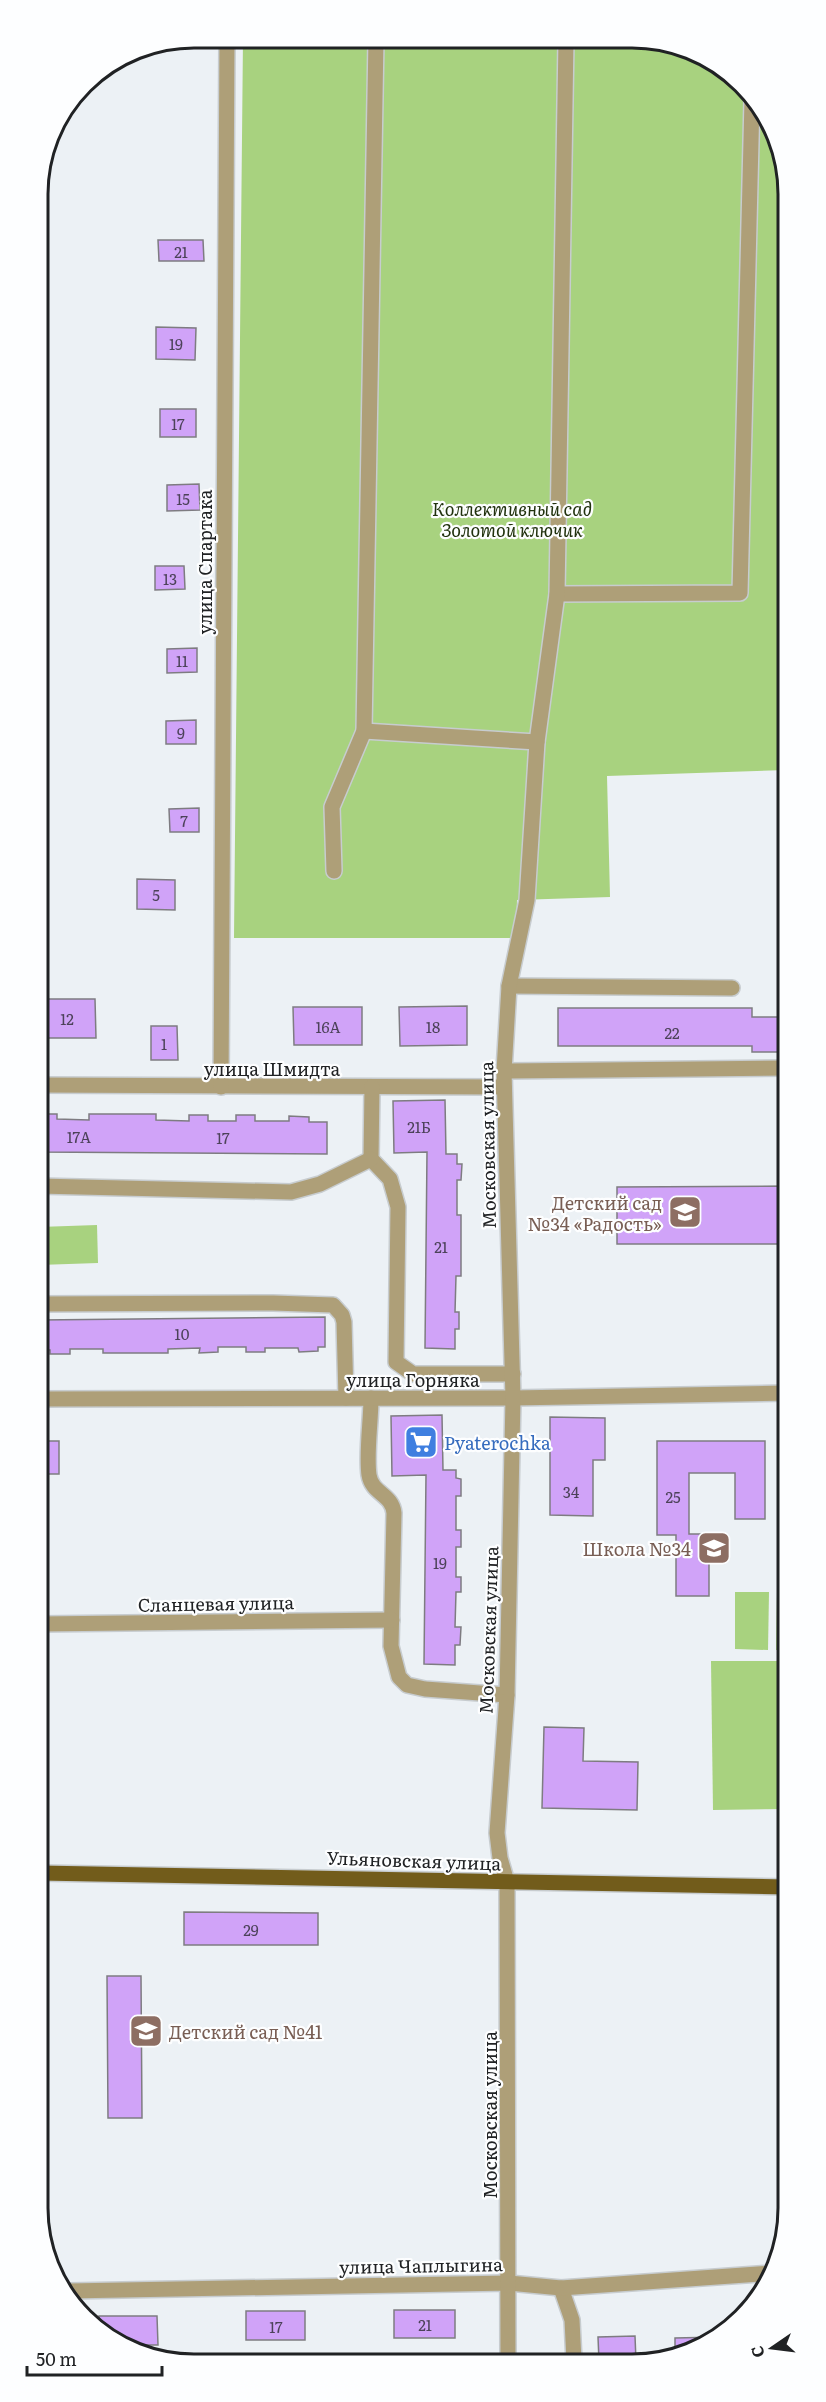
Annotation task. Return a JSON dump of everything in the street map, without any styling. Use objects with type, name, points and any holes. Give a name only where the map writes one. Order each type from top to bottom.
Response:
[{"type":"main road","name":"Ульяновская улица","points":[[48,1873],[778,1887]]},
{"type":"street","name":"улица Спартака","points":[[221,1087],[227,48]]},
{"type":"street","points":[[334,871],[332,807],[364,731],[376,48]]},
{"type":"street","name":"Московская улица","points":[[508,2354],[507,1882],[497,1833],[507,1695],[513,1398],[504,1079],[509,986],[527,900],[537,742],[556,594],[566,48]]},
{"type":"street","points":[[556,594],[740,593],[752,111]]},
{"type":"street","points":[[364,731],[537,742]]},
{"type":"street","points":[[509,986],[732,988]]},
{"type":"street","name":"улица Шмидта","points":[[48,1085],[372,1087],[504,1079],[778,1068]]},
{"type":"street","points":[[372,1087],[371,1159],[390,1179],[398,1206],[396,1362],[413,1374],[513,1374]]},
{"type":"street","points":[[48,1186],[291,1192],[320,1184],[371,1159]]},
{"type":"street","points":[[48,1304],[333,1305],[342,1315],[344,1322],[346,1398]]},
{"type":"street","name":"улица Горняка","points":[[48,1399],[513,1398],[778,1393]]},
{"type":"street","points":[[371,1398],[369,1475],[375,1490],[389,1497],[393,1503],[392,1620],[394,1666],[399,1677],[407,1685],[425,1689],[507,1695]]},
{"type":"street","name":"Сланцевая улица","points":[[48,1624],[392,1620]]},
{"type":"street","name":"улица Чаплыгина","points":[[74,2291],[509,2283],[561,2288],[762,2274]]},
{"type":"street","points":[[561,2288],[572,2320],[574,2354]]},
{"type":"green space","name":"Коллективный сад Золотой ключик","points":[[243,48],[632,48],[651,49],[688,59],[721,78],[748,105],[763,129],[777,175],[778,770],[607,776],[610,897],[517,900],[516,938],[234,938]]},
{"type":"green space","points":[[97,1225],[98,1263],[48,1265],[48,1227]]},
{"type":"green space","points":[[735,1592],[769,1592],[768,1650],[735,1649]]},
{"type":"green space","points":[[777,1592],[778,1592],[778,1650],[776,1650]]},
{"type":"green space","points":[[711,1661],[778,1661],[778,1809],[713,1810]]},
{"type":"building","points":[[158,240],[203,240],[204,261],[159,261]]},
{"type":"building","points":[[156,327],[196,328],[195,360],[156,359]]},
{"type":"building","points":[[160,409],[196,409],[196,437],[160,437]]},
{"type":"building","points":[[199,484],[200,510],[167,511],[167,485]]},
{"type":"building","points":[[155,566],[184,566],[185,589],[155,590]]},
{"type":"building","points":[[197,648],[197,672],[167,673],[167,649]]},
{"type":"building","points":[[196,720],[196,744],[166,744],[166,721]]},
{"type":"building","points":[[199,808],[199,832],[170,832],[169,809]]},
{"type":"building","points":[[137,879],[175,880],[175,910],[137,909]]},
{"type":"building","points":[[48,999],[95,999],[96,1038],[48,1038]]},
{"type":"building","points":[[467,1006],[467,1045],[400,1046],[399,1007]]},
{"type":"building","points":[[293,1007],[362,1007],[362,1045],[294,1045]]},
{"type":"building","points":[[558,1008],[752,1008],[752,1017],[778,1017],[778,1052],[752,1052],[752,1046],[558,1046]]},
{"type":"building","points":[[151,1026],[177,1026],[178,1060],[151,1060]]},
{"type":"building","points":[[445,1100],[446,1154],[457,1154],[457,1164],[462,1164],[461,1180],[457,1180],[457,1215],[461,1215],[461,1276],[456,1276],[455,1312],[459,1312],[459,1329],[455,1329],[455,1349],[425,1348],[427,1152],[394,1153],[393,1101]]},
{"type":"building","points":[[48,1114],[57,1114],[57,1119],[89,1120],[89,1114],[156,1114],[156,1120],[189,1121],[189,1115],[208,1115],[208,1121],[236,1121],[236,1115],[255,1115],[255,1121],[289,1121],[289,1116],[309,1117],[309,1122],[327,1122],[327,1154],[48,1152]]},
{"type":"building","points":[[778,1186],[778,1244],[617,1244],[617,1187]]},
{"type":"building","points":[[325,1317],[325,1347],[318,1347],[318,1351],[299,1352],[298,1348],[265,1348],[265,1352],[246,1352],[246,1347],[218,1347],[218,1352],[199,1353],[200,1348],[168,1349],[168,1353],[103,1353],[103,1349],[70,1349],[70,1354],[50,1354],[48,1320]]},
{"type":"building","points":[[442,1415],[443,1470],[456,1470],[456,1478],[461,1479],[461,1496],[456,1496],[456,1530],[461,1530],[461,1547],[456,1547],[456,1577],[461,1577],[461,1592],[456,1592],[455,1627],[461,1627],[460,1645],[455,1645],[455,1665],[424,1664],[426,1475],[392,1476],[391,1416]]},
{"type":"building","points":[[550,1417],[605,1418],[605,1460],[593,1460],[593,1516],[550,1515]]},
{"type":"building","points":[[48,1441],[59,1441],[59,1474],[48,1474]]},
{"type":"building","points":[[657,1441],[765,1441],[765,1519],[735,1519],[735,1473],[689,1473],[689,1534],[709,1534],[709,1596],[676,1596],[676,1535],[657,1535]]},
{"type":"building","points":[[544,1727],[584,1728],[583,1761],[638,1762],[637,1810],[542,1808]]},
{"type":"building","points":[[184,1912],[318,1913],[318,1945],[184,1945]]},
{"type":"building","points":[[107,1976],[141,1976],[142,2118],[108,2118]]},
{"type":"building","points":[[394,2310],[455,2310],[455,2338],[394,2338]]},
{"type":"building","points":[[246,2311],[305,2311],[305,2340],[246,2340]]},
{"type":"building","points":[[99,2316],[157,2316],[158,2345],[144,2345],[129,2339],[99,2319]]},
{"type":"building","points":[[635,2336],[636,2354],[599,2354],[598,2337]]},
{"type":"building","points":[[698,2337],[675,2347],[675,2338]]},
{"type":"place","name":"Детский сад №34 «Радость»","points":[[685,1212]]},
{"type":"place","name":"Pyaterochka","points":[[421,1442]]},
{"type":"place","name":"Школа №34","points":[[714,1548]]},
{"type":"place","name":"Детский сад №41","points":[[146,2031]]}]
